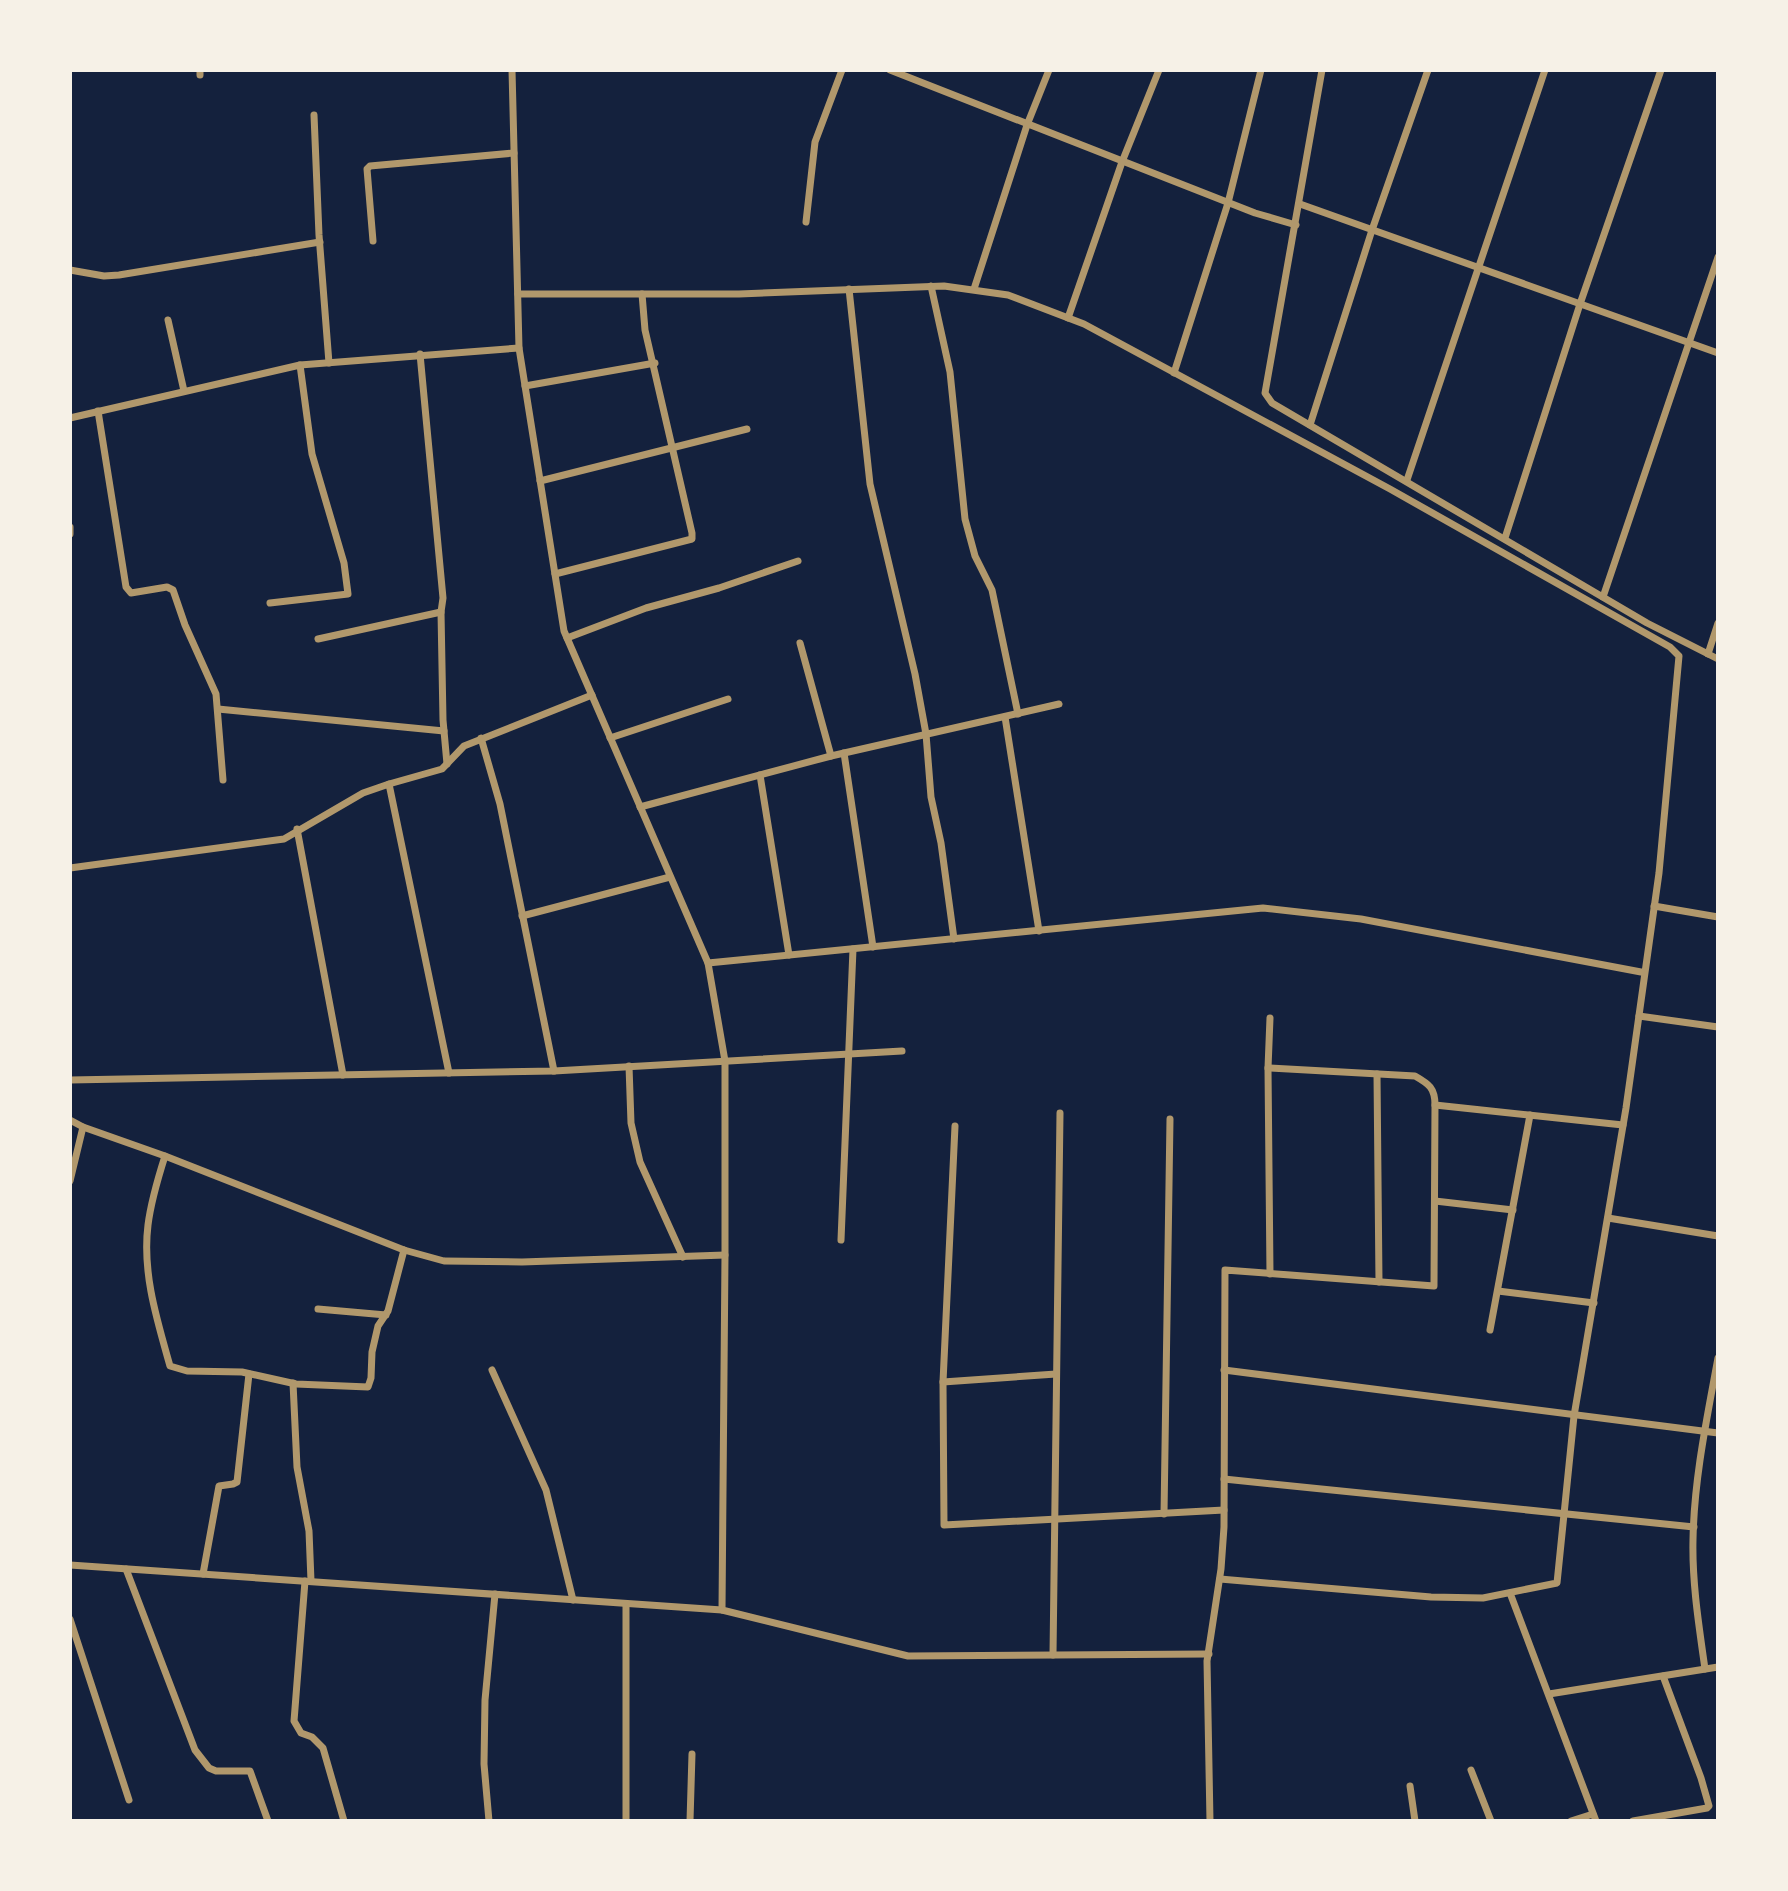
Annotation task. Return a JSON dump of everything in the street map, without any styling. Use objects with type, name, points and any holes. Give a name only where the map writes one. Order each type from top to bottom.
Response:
[{"type":"street","points":[[512,70],[519,348],[564,631],[708,963],[724,1061],[722,1610]]},
{"type":"street","points":[[806,222],[815,142],[842,70]]},
{"type":"street","points":[[890,70],[1228,203],[1296,225]]},
{"type":"street","points":[[974,289],[1027,125],[1049,70]]},
{"type":"street","points":[[1068,318],[1122,162],[1159,70]]},
{"type":"street","points":[[1174,373],[1228,203],[1261,70]]},
{"type":"street","points":[[1322,70],[1265,393],[1272,403],[1603,597],[1718,659]]},
{"type":"street","points":[[1310,425],[1372,230],[1428,70]]},
{"type":"street","points":[[1407,480],[1545,70]]},
{"type":"street","points":[[1505,538],[1580,304],[1661,70]]},
{"type":"street","points":[[314,116],[320,242],[330,363]]},
{"type":"street","points":[[373,241],[368,169],[370,166],[514,153]]},
{"type":"street","points":[[1300,204],[1718,353]]},
{"type":"street","points":[[70,270],[104,276],[119,275],[320,242]]},
{"type":"street","points":[[1603,597],[1718,257]]},
{"type":"street","points":[[518,294],[739,294],[931,286],[1008,295],[1084,324],[1402,496],[1670,647],[1679,656],[1654,906],[1623,1125],[1574,1416],[1557,1583],[1483,1598],[1431,1597],[1220,1579]]},
{"type":"street","points":[[931,286],[950,372],[965,519],[975,556],[992,590],[1018,713]]},
{"type":"street","points":[[849,289],[870,484],[915,674],[926,734],[931,797],[941,843],[954,939]]},
{"type":"street","points":[[555,574],[692,539],[655,363],[645,330],[642,293]]},
{"type":"street","points":[[168,320],[184,391]]},
{"type":"street","points":[[70,418],[300,365],[519,348]]},
{"type":"street","points":[[420,354],[443,598],[441,612],[447,764]]},
{"type":"street","points":[[525,387],[655,363]]},
{"type":"street","points":[[270,603],[348,594],[344,564],[312,454],[300,365]]},
{"type":"street","points":[[97,411],[126,587],[131,593],[167,587],[173,590],[184,625],[213,682],[218,709],[223,780]]},
{"type":"street","points":[[540,481],[747,429]]},
{"type":"street","points":[[70,527],[70,534]]},
{"type":"street","points":[[567,638],[646,608],[719,588],[798,561]]},
{"type":"street","points":[[318,639],[441,612]]},
{"type":"street","points":[[1708,654],[1718,623]]},
{"type":"street","points":[[800,643],[831,756]]},
{"type":"street","points":[[70,868],[284,839],[297,829],[363,793],[442,769],[464,746],[592,695]]},
{"type":"street","points":[[610,738],[728,699]]},
{"type":"street","points":[[640,807],[831,756],[1059,704]]},
{"type":"street","points":[[218,709],[444,731]]},
{"type":"street","points":[[1005,717],[1040,931]]},
{"type":"street","points":[[481,738],[500,804],[554,1071]]},
{"type":"street","points":[[844,753],[873,947]]},
{"type":"street","points":[[760,775],[789,955]]},
{"type":"street","points":[[389,784],[449,1073]]},
{"type":"street","points":[[297,829],[342,1075]]},
{"type":"street","points":[[522,916],[670,877]]},
{"type":"street","points":[[1654,906],[1718,917]]},
{"type":"street","points":[[708,963],[1263,908],[1361,919],[1642,972]]},
{"type":"street","points":[[841,1240],[853,949]]},
{"type":"street","points":[[1639,1016],[1718,1027]]},
{"type":"street","points":[[1270,1018],[1270,1274]]},
{"type":"street","points":[[70,1080],[554,1071],[902,1051]]},
{"type":"street","points":[[629,1066],[631,1123],[640,1162],[683,1256]]},
{"type":"street","points":[[1210,1821],[1209,1654],[1220,1579],[1224,1510],[1225,1270],[1434,1286],[1435,1092],[1432,1086],[1415,1076],[1268,1068]]},
{"type":"street","points":[[1377,1074],[1379,1282]]},
{"type":"street","points":[[1435,1105],[1623,1125]]},
{"type":"street","points":[[1053,1655],[1060,1113]]},
{"type":"street","points":[[1490,1330],[1530,1115]]},
{"type":"street","points":[[1164,1514],[1170,1119]]},
{"type":"street","points":[[70,1120],[404,1250],[444,1261],[522,1262],[725,1255]]},
{"type":"street","points":[[955,1126],[943,1382],[944,1525],[1224,1510]]},
{"type":"street","points":[[70,1181],[83,1127]]},
{"type":"street","points":[[165,1156],[154,1191],[147,1251],[155,1310],[170,1366],[187,1371],[249,1374],[293,1383],[368,1387],[378,1326],[386,1315],[404,1250]]},
{"type":"street","points":[[1435,1201],[1513,1210]]},
{"type":"street","points":[[1608,1218],[1718,1236]]},
{"type":"street","points":[[1498,1291],[1594,1303]]},
{"type":"street","points":[[318,1309],[386,1315]]},
{"type":"street","points":[[1705,1669],[1695,1602],[1694,1527],[1697,1479],[1718,1358]]},
{"type":"street","points":[[492,1370],[546,1490],[558,1530],[573,1600]]},
{"type":"street","points":[[1224,1370],[1718,1433]]},
{"type":"street","points":[[203,1574],[209,1528],[219,1486],[237,1482],[249,1374]]},
{"type":"street","points":[[943,1382],[1056,1374]]},
{"type":"street","points":[[293,1383],[297,1467],[309,1531],[308,1581],[294,1721],[301,1734],[312,1737],[323,1748],[344,1821]]},
{"type":"street","points":[[1224,1479],[1694,1527]]},
{"type":"street","points":[[70,1565],[722,1610],[908,1656],[1209,1654]]},
{"type":"street","points":[[126,1569],[195,1750],[209,1768],[216,1771],[250,1771],[268,1821]]},
{"type":"street","points":[[1510,1593],[1594,1818],[1571,1821]]},
{"type":"street","points":[[489,1821],[484,1764],[485,1700],[495,1594]]},
{"type":"street","points":[[626,1604],[626,1821]]},
{"type":"street","points":[[70,1619],[129,1800]]},
{"type":"street","points":[[1549,1694],[1718,1667]]},
{"type":"street","points":[[1633,1821],[1709,1806],[1663,1676]]},
{"type":"street","points":[[690,1821],[692,1754]]},
{"type":"street","points":[[1471,1770],[1491,1821]]},
{"type":"street","points":[[1410,1786],[1415,1821]]}]
